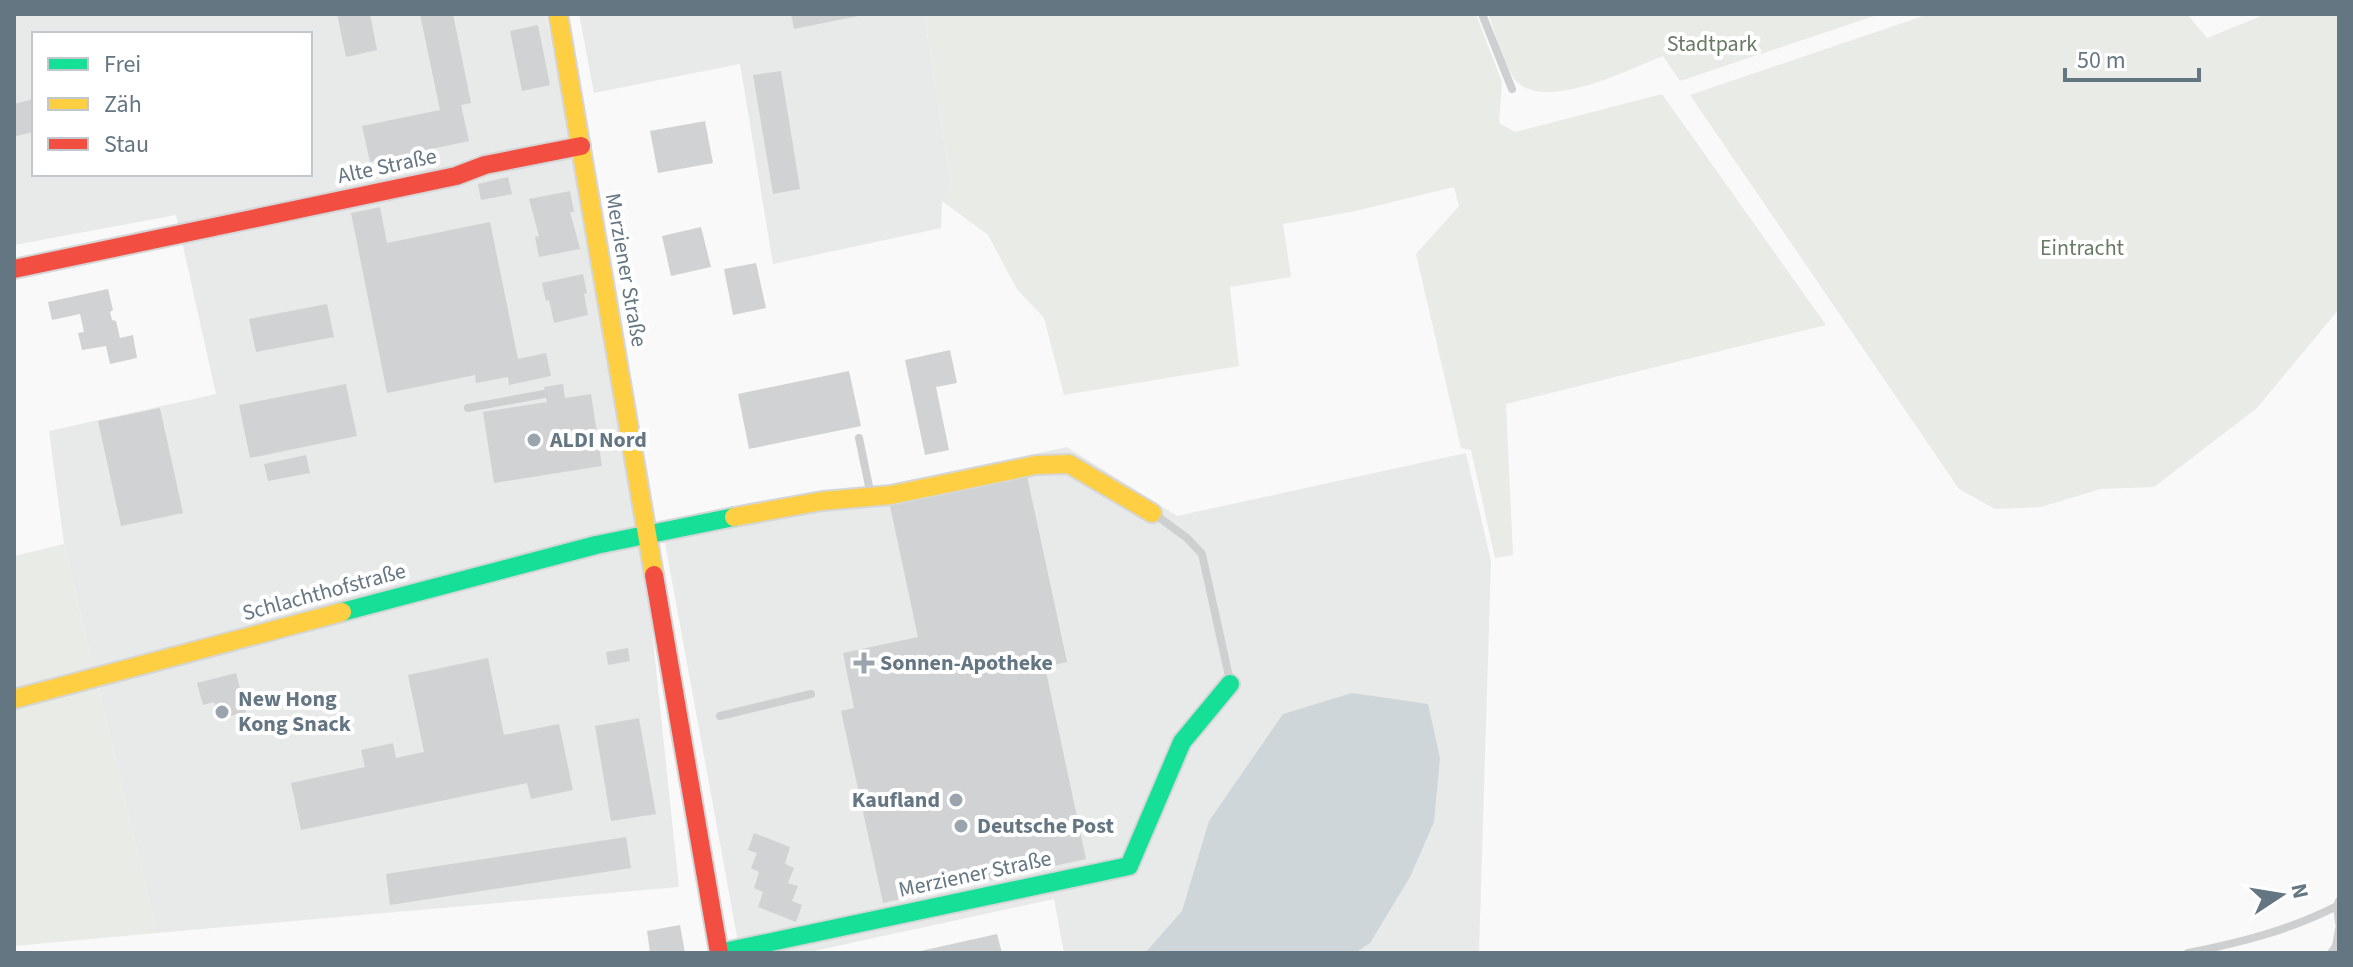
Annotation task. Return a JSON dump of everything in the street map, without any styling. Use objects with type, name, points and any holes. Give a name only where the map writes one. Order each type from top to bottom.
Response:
[{"type":"street","name":"Merziener Straße","points":[[558,14],[719,953],[1129,866],[1182,742],[1230,684]]},
{"type":"street","name":"Alte Straße","points":[[14,269],[456,176],[485,165],[581,146]]},
{"type":"street","points":[[646,534],[771,509],[871,497],[1036,465],[1069,464],[1152,513]]},
{"type":"street","name":"Schlachthofstraße","points":[[14,699],[646,534]]},
{"type":"lane","points":[[1482,14],[1512,89]]},
{"type":"lane","points":[[468,408],[544,394]]},
{"type":"lane","points":[[859,438],[871,497]]},
{"type":"lane","points":[[1152,513],[1187,538],[1202,554],[1230,684]]},
{"type":"lane","points":[[720,716],[811,694]]},
{"type":"lane","points":[[2188,953],[2250,939],[2293,925],[2338,904],[2339,923]]},
{"type":"lane","points":[[2331,953],[2336,946],[2339,929]]},
{"type":"shaded area","points":[[14,14],[546,14],[640,516],[679,887],[157,933],[64,544],[49,431],[216,394],[176,215],[14,245]]},
{"type":"shaded area","points":[[579,14],[924,14],[951,186],[942,201],[941,228],[773,264],[740,64],[594,93]]},
{"type":"shaded area","points":[[1067,447],[1177,516],[1466,453],[1491,561],[1479,953],[1064,953],[1054,899],[805,953],[740,953],[663,532]]},
{"type":"shaded area","points":[[1352,693],[1428,704],[1440,758],[1434,822],[1410,877],[1370,943],[1355,953],[1145,953],[1182,911],[1209,821],[1283,714]]},
{"type":"green space","points":[[924,14],[1476,14],[1502,82],[1499,123],[1515,132],[1662,94],[1826,325],[1506,404],[1513,555],[1495,558],[1471,450],[1461,448],[1416,254],[1459,206],[1454,187],[1351,212],[1283,224],[1291,277],[1230,287],[1239,366],[1064,395],[1044,318],[1017,289],[988,235],[942,201],[951,186]]},
{"type":"green space","name":"Stadtpark","points":[[1488,14],[1880,14],[1680,81],[1663,56],[1586,86],[1543,92],[1526,88],[1513,77]]},
{"type":"green space","name":"Eintracht","points":[[1929,14],[2187,14],[2207,38],[2266,14],[2339,14],[2339,309],[2257,408],[2154,487],[2101,489],[2041,507],[1995,509],[1959,489],[1690,95]]},
{"type":"green space","points":[[64,544],[157,933],[14,946],[14,556]]},
{"type":"building","points":[[337,14],[370,14],[377,50],[346,57]]},
{"type":"building","points":[[420,14],[453,14],[471,103],[461,105],[469,141],[370,162],[362,126],[440,110]]},
{"type":"building","points":[[791,14],[863,14],[863,15],[794,29]]},
{"type":"building","points":[[538,25],[550,85],[522,91],[510,31]]},
{"type":"building","points":[[781,71],[800,189],[773,194],[753,75]]},
{"type":"building","points":[[32,100],[32,132],[16,136],[14,104]]},
{"type":"building","points":[[705,121],[713,163],[658,173],[650,131]]},
{"type":"building","points":[[508,177],[512,194],[481,200],[478,184]]},
{"type":"building","points":[[570,191],[574,212],[570,212],[580,249],[539,257],[535,237],[539,236],[529,199]]},
{"type":"building","points":[[380,207],[387,243],[490,222],[518,359],[546,353],[551,376],[509,385],[508,377],[476,383],[475,375],[387,393],[351,213]]},
{"type":"building","points":[[701,227],[711,267],[671,276],[662,236]]},
{"type":"building","points":[[756,263],[766,308],[733,315],[724,269]]},
{"type":"building","points":[[583,274],[588,315],[554,323],[542,283]]},
{"type":"building","points":[[108,289],[112,320],[116,321],[120,338],[133,335],[137,358],[110,364],[106,346],[82,350],[78,333],[84,332],[80,314],[52,320],[48,302]]},
{"type":"building","points":[[327,304],[334,337],[256,352],[249,319]]},
{"type":"building","points":[[950,350],[957,383],[936,387],[949,450],[925,455],[905,360]]},
{"type":"building","points":[[849,371],[861,426],[749,449],[738,394]]},
{"type":"building","points":[[346,384],[357,436],[250,458],[239,405]]},
{"type":"building","points":[[563,384],[565,398],[591,394],[602,466],[494,483],[483,412],[547,402],[544,387]]},
{"type":"building","points":[[160,408],[183,513],[121,526],[98,421]]},
{"type":"building","points":[[306,455],[310,473],[268,481],[264,464]]},
{"type":"building","points":[[1027,476],[1067,662],[1045,667],[1086,859],[883,903],[841,711],[854,708],[843,653],[918,637],[890,506]]},
{"type":"building","points":[[628,648],[630,661],[608,665],[606,652]]},
{"type":"building","points":[[488,658],[504,735],[559,724],[573,790],[531,799],[527,783],[301,830],[291,783],[365,767],[361,750],[393,743],[396,758],[424,752],[408,675]]},
{"type":"building","points":[[236,673],[246,712],[219,719],[214,702],[203,705],[197,683]]},
{"type":"building","points":[[639,718],[656,814],[611,821],[595,726]]},
{"type":"building","points":[[754,833],[790,847],[785,864],[794,868],[788,883],[798,886],[792,901],[802,905],[796,922],[758,907],[763,892],[754,888],[759,872],[751,868],[757,853],[748,850]]},
{"type":"building","points":[[626,837],[631,868],[390,905],[386,874]]},
{"type":"building","points":[[680,925],[685,953],[650,953],[647,931]]},
{"type":"building","points":[[997,934],[1002,953],[916,953],[916,952]]},
{"type":"traffic: fast","points":[[342,612],[596,545],[734,517]]},
{"type":"traffic: fast","points":[[719,953],[1129,866],[1182,742],[1230,684]]},
{"type":"traffic: slow","points":[[558,14],[654,575]]},
{"type":"traffic: slow","points":[[734,517],[822,501],[891,495],[1036,465],[1069,464],[1152,513]]},
{"type":"traffic: slow","points":[[14,699],[342,612]]},
{"type":"traffic: jam","points":[[14,269],[456,176],[485,165],[581,146]]},
{"type":"traffic: jam","points":[[654,575],[719,953]]},
{"type":"place","name":"ALDI Nord","points":[[534,440]]},
{"type":"place","name":"Sonnen-Apotheke","points":[[864,663]]},
{"type":"place","name":"New Hong Kong Snack","points":[[222,712]]},
{"type":"place","name":"Kaufland","points":[[956,800]]},
{"type":"place","name":"Deutsche Post","points":[[961,826]]}]
